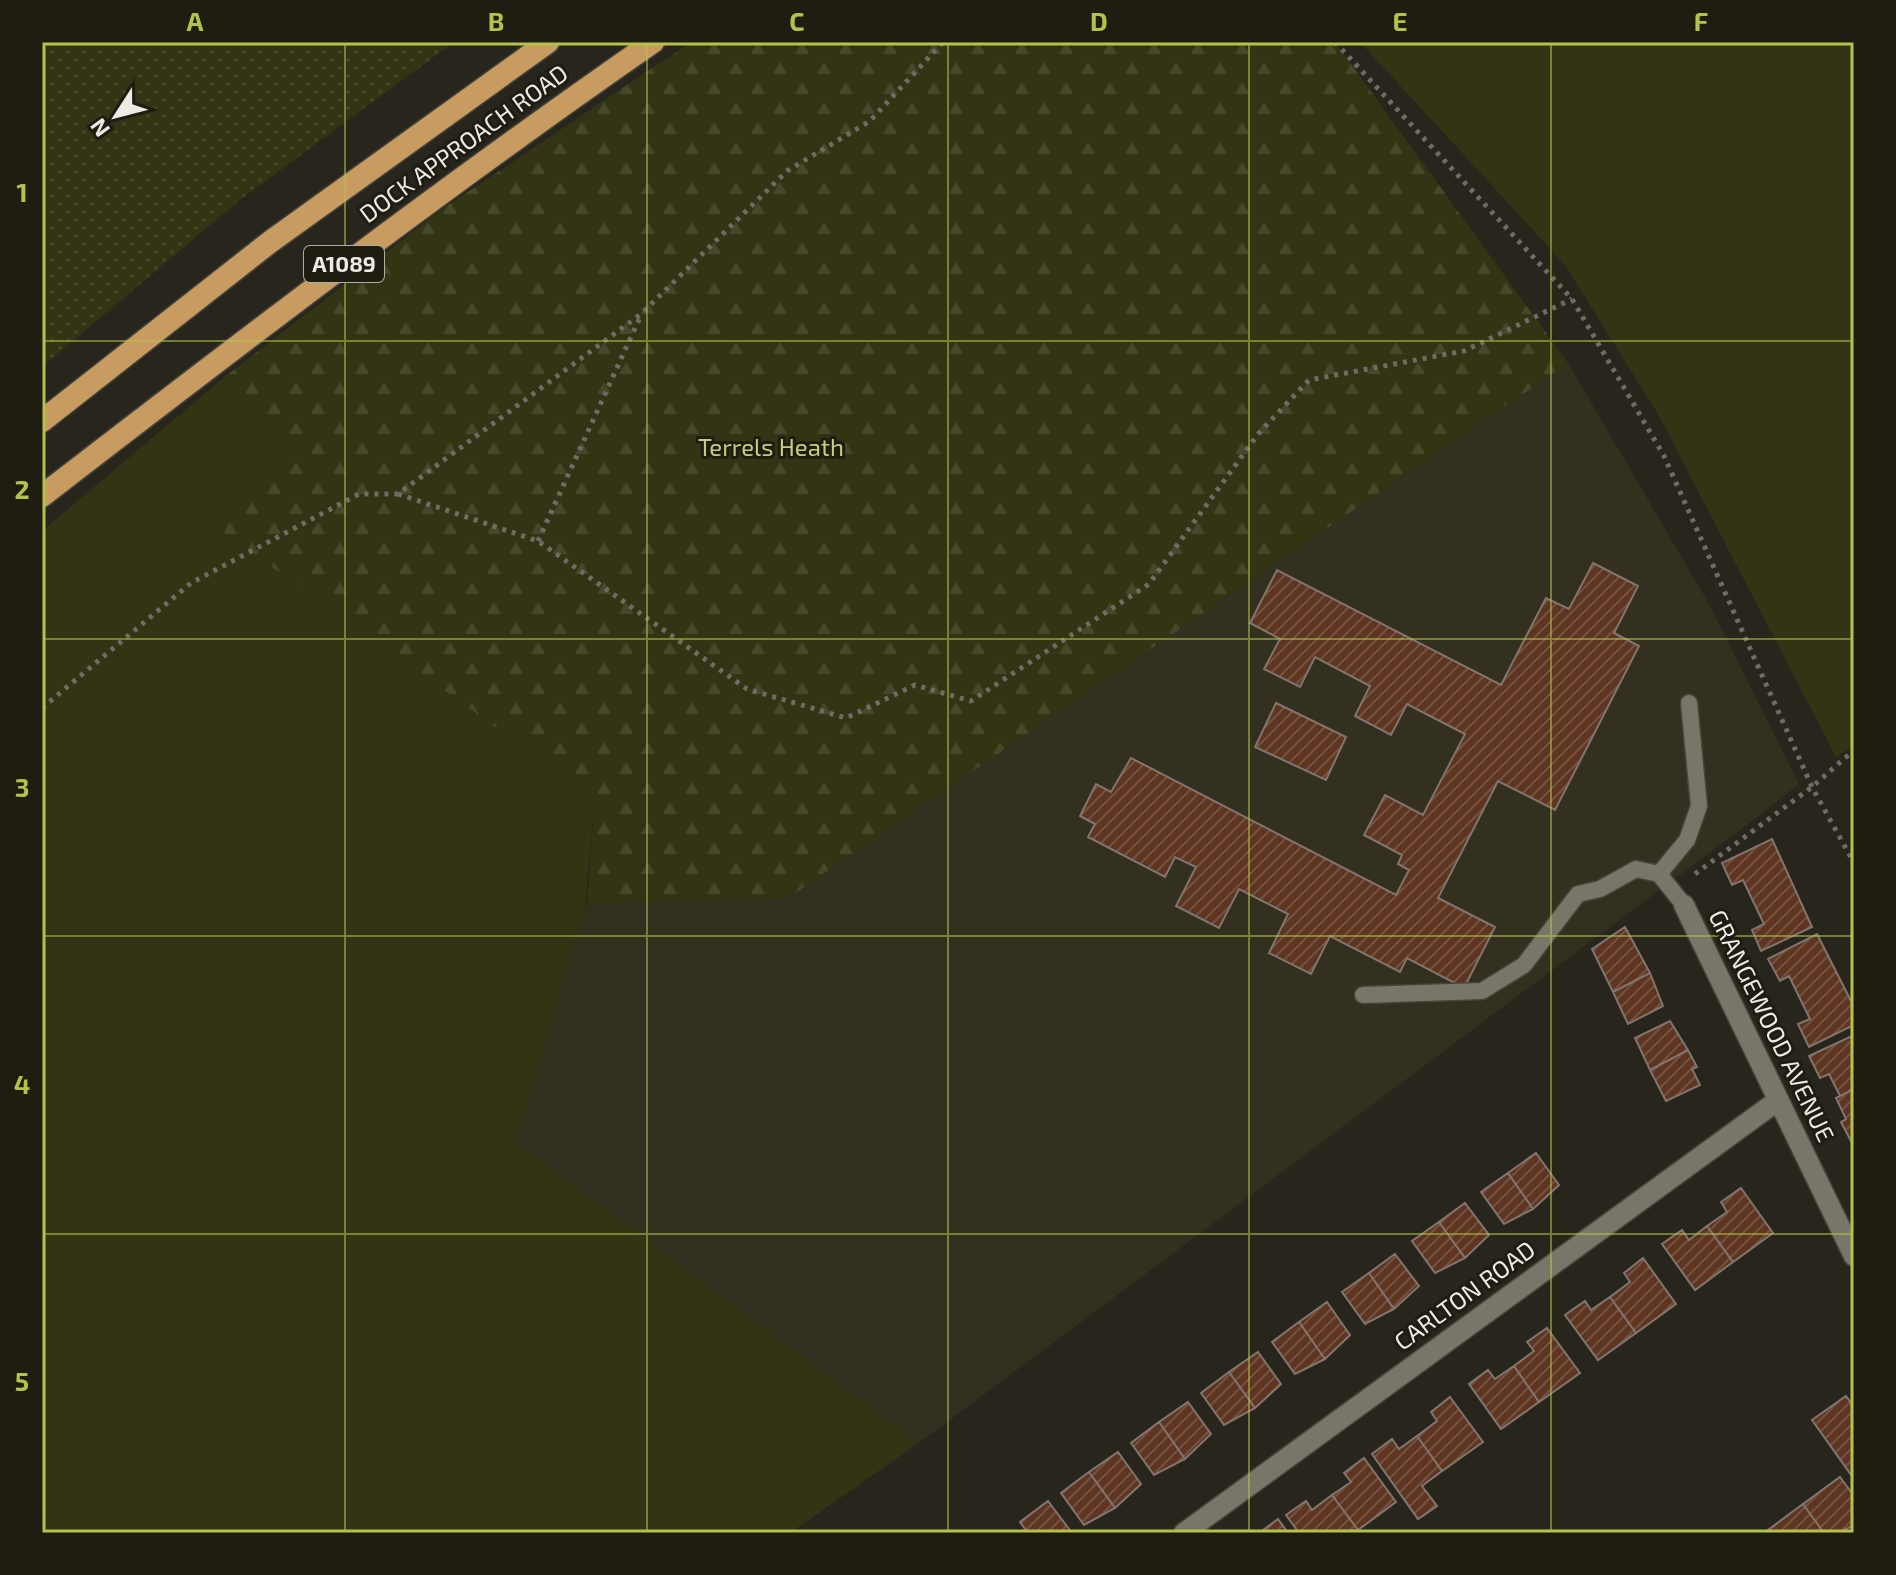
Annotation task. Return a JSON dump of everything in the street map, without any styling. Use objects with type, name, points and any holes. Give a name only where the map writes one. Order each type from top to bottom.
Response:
[{"type":"highway","name":"DOCK APPROACH ROAD","points":[[42,421],[270,242],[548,42]]},
{"type":"highway","name":"DOCK APPROACH ROAD","points":[[42,496],[308,290],[519,135],[653,42]]},
{"type":"street","name":"GRANGEWOOD AVENUE","points":[[1684,905],[1854,1256]]},
{"type":"street","name":"CARLTON ROAD","points":[[1184,1533],[1777,1101]]},
{"type":"lane","points":[[1659,874],[1687,840],[1699,806],[1689,703]]},
{"type":"lane","points":[[1363,995],[1482,991],[1524,965],[1578,894],[1600,889],[1636,869],[1659,874],[1684,905]]},
{"type":"path","points":[[398,494],[641,314],[787,171],[870,121],[943,42]]},
{"type":"path","points":[[1335,42],[1572,299],[1664,456],[1812,787],[1854,863]]},
{"type":"path","points":[[42,708],[191,583],[359,494],[398,494],[538,541],[747,689],[846,718],[915,685],[971,701],[1149,584],[1258,434],[1309,380],[1464,351],[1572,299]]},
{"type":"path","points":[[538,541],[641,314]]},
{"type":"path","points":[[1684,905],[1696,872],[1812,787],[1854,750]]},
{"type":"shaded area","points":[[1568,363],[1709,604],[1799,784],[1760,815],[919,1443],[790,1533],[42,1533],[42,727],[595,798],[585,909],[587,904],[787,898]]},
{"type":"green space","points":[[42,42],[454,42],[241,199],[42,367]]},
{"type":"green space","name":"Terrels Heath","points":[[691,42],[1335,42],[1568,363],[788,898],[587,904],[595,798],[215,526],[294,449],[222,379],[441,210]]},
{"type":"green space","points":[[1360,42],[1854,42],[1854,746],[1836,757],[1659,416],[1565,265]]},
{"type":"green space","points":[[222,379],[294,449],[216,525],[595,798],[584,914],[516,1142],[918,1443],[790,1533],[42,1533],[42,531]]},
{"type":"building","points":[[1593,563],[1638,586],[1614,633],[1639,646],[1555,810],[1498,781],[1438,898],[1495,927],[1464,988],[1407,958],[1400,972],[1330,936],[1311,974],[1269,953],[1288,914],[1239,889],[1219,928],[1176,906],[1196,867],[1175,857],[1165,877],[1088,837],[1095,824],[1080,816],[1096,784],[1111,792],[1131,758],[1396,895],[1409,870],[1398,864],[1402,855],[1364,835],[1385,795],[1423,815],[1465,734],[1407,704],[1391,735],[1355,716],[1370,686],[1315,657],[1300,687],[1264,669],[1280,639],[1250,623],[1277,570],[1501,685],[1546,598],[1569,609]]},
{"type":"building","points":[[1276,703],[1346,737],[1326,780],[1255,747]]},
{"type":"building","points":[[1772,839],[1812,927],[1761,951],[1752,930],[1764,924],[1743,880],[1732,885],[1722,863]]},
{"type":"building","points":[[1625,927],[1650,973],[1613,992],[1592,949]]},
{"type":"building","points":[[1817,934],[1854,1007],[1854,1025],[1809,1047],[1798,1024],[1810,1019],[1789,976],[1780,981],[1768,959]]},
{"type":"building","points":[[1650,973],[1663,1006],[1628,1024],[1613,992]]},
{"type":"building","points":[[1670,1021],[1688,1050],[1650,1070],[1635,1038]]},
{"type":"building","points":[[1854,1035],[1854,1089],[1840,1096],[1829,1074],[1820,1078],[1809,1056]]},
{"type":"building","points":[[1688,1050],[1697,1067],[1692,1069],[1700,1085],[1666,1101],[1650,1070]]},
{"type":"building","points":[[1854,1089],[1852,1143],[1841,1122],[1846,1119],[1836,1098]]},
{"type":"building","points":[[1536,1153],[1559,1185],[1533,1209],[1508,1173]]},
{"type":"building","points":[[1508,1173],[1533,1209],[1504,1224],[1481,1192]]},
{"type":"building","points":[[1741,1188],[1773,1233],[1733,1262],[1707,1226],[1727,1212],[1721,1202]]},
{"type":"building","points":[[1465,1203],[1489,1235],[1465,1258],[1439,1222]]},
{"type":"building","points":[[1439,1222],[1465,1258],[1435,1273],[1412,1241]]},
{"type":"building","points":[[1707,1226],[1733,1262],[1695,1290],[1662,1244],[1682,1230],[1689,1240]]},
{"type":"building","points":[[1395,1254],[1419,1286],[1394,1309],[1369,1273]]},
{"type":"building","points":[[1643,1258],[1676,1304],[1636,1333],[1610,1297],[1630,1282],[1624,1273]]},
{"type":"building","points":[[1369,1273],[1394,1309],[1365,1324],[1342,1292]]},
{"type":"building","points":[[1610,1297],[1636,1333],[1598,1360],[1565,1315],[1585,1301],[1591,1310]]},
{"type":"building","points":[[1327,1302],[1350,1335],[1325,1359],[1299,1322]]},
{"type":"building","points":[[1299,1322],[1325,1359],[1295,1374],[1272,1342]]},
{"type":"building","points":[[1547,1328],[1580,1373],[1539,1402],[1514,1366],[1534,1351],[1527,1342]]},
{"type":"building","points":[[1258,1352],[1281,1384],[1255,1408],[1229,1372]]},
{"type":"building","points":[[1514,1366],[1539,1402],[1501,1429],[1469,1384],[1488,1370],[1495,1379]]},
{"type":"building","points":[[1229,1372],[1255,1408],[1224,1425],[1201,1393]]},
{"type":"building","points":[[1846,1396],[1854,1407],[1854,1479],[1812,1420]]},
{"type":"building","points":[[1450,1397],[1483,1442],[1442,1471],[1417,1436],[1437,1421],[1431,1412]]},
{"type":"building","points":[[1188,1402],[1211,1434],[1185,1459],[1159,1422]]},
{"type":"building","points":[[1159,1422],[1185,1459],[1154,1475],[1131,1443]]},
{"type":"building","points":[[1417,1436],[1442,1471],[1422,1486],[1437,1506],[1418,1519],[1372,1454],[1392,1439],[1399,1449]]},
{"type":"building","points":[[1118,1452],[1141,1484],[1115,1508],[1089,1472]]},
{"type":"building","points":[[1364,1458],[1396,1502],[1358,1530],[1332,1495],[1351,1482],[1344,1473]]},
{"type":"building","points":[[1089,1472],[1115,1508],[1084,1525],[1061,1493]]},
{"type":"building","points":[[1840,1477],[1854,1496],[1854,1525],[1839,1533],[1824,1533],[1803,1504]]},
{"type":"building","points":[[1332,1495],[1358,1530],[1299,1533],[1286,1515],[1306,1501],[1312,1510]]},
{"type":"building","points":[[1048,1501],[1072,1533],[1028,1533],[1020,1522]]},
{"type":"building","points":[[1803,1504],[1824,1533],[1770,1533],[1768,1530]]},
{"type":"building","points":[[1278,1519],[1288,1533],[1259,1533]]}]
